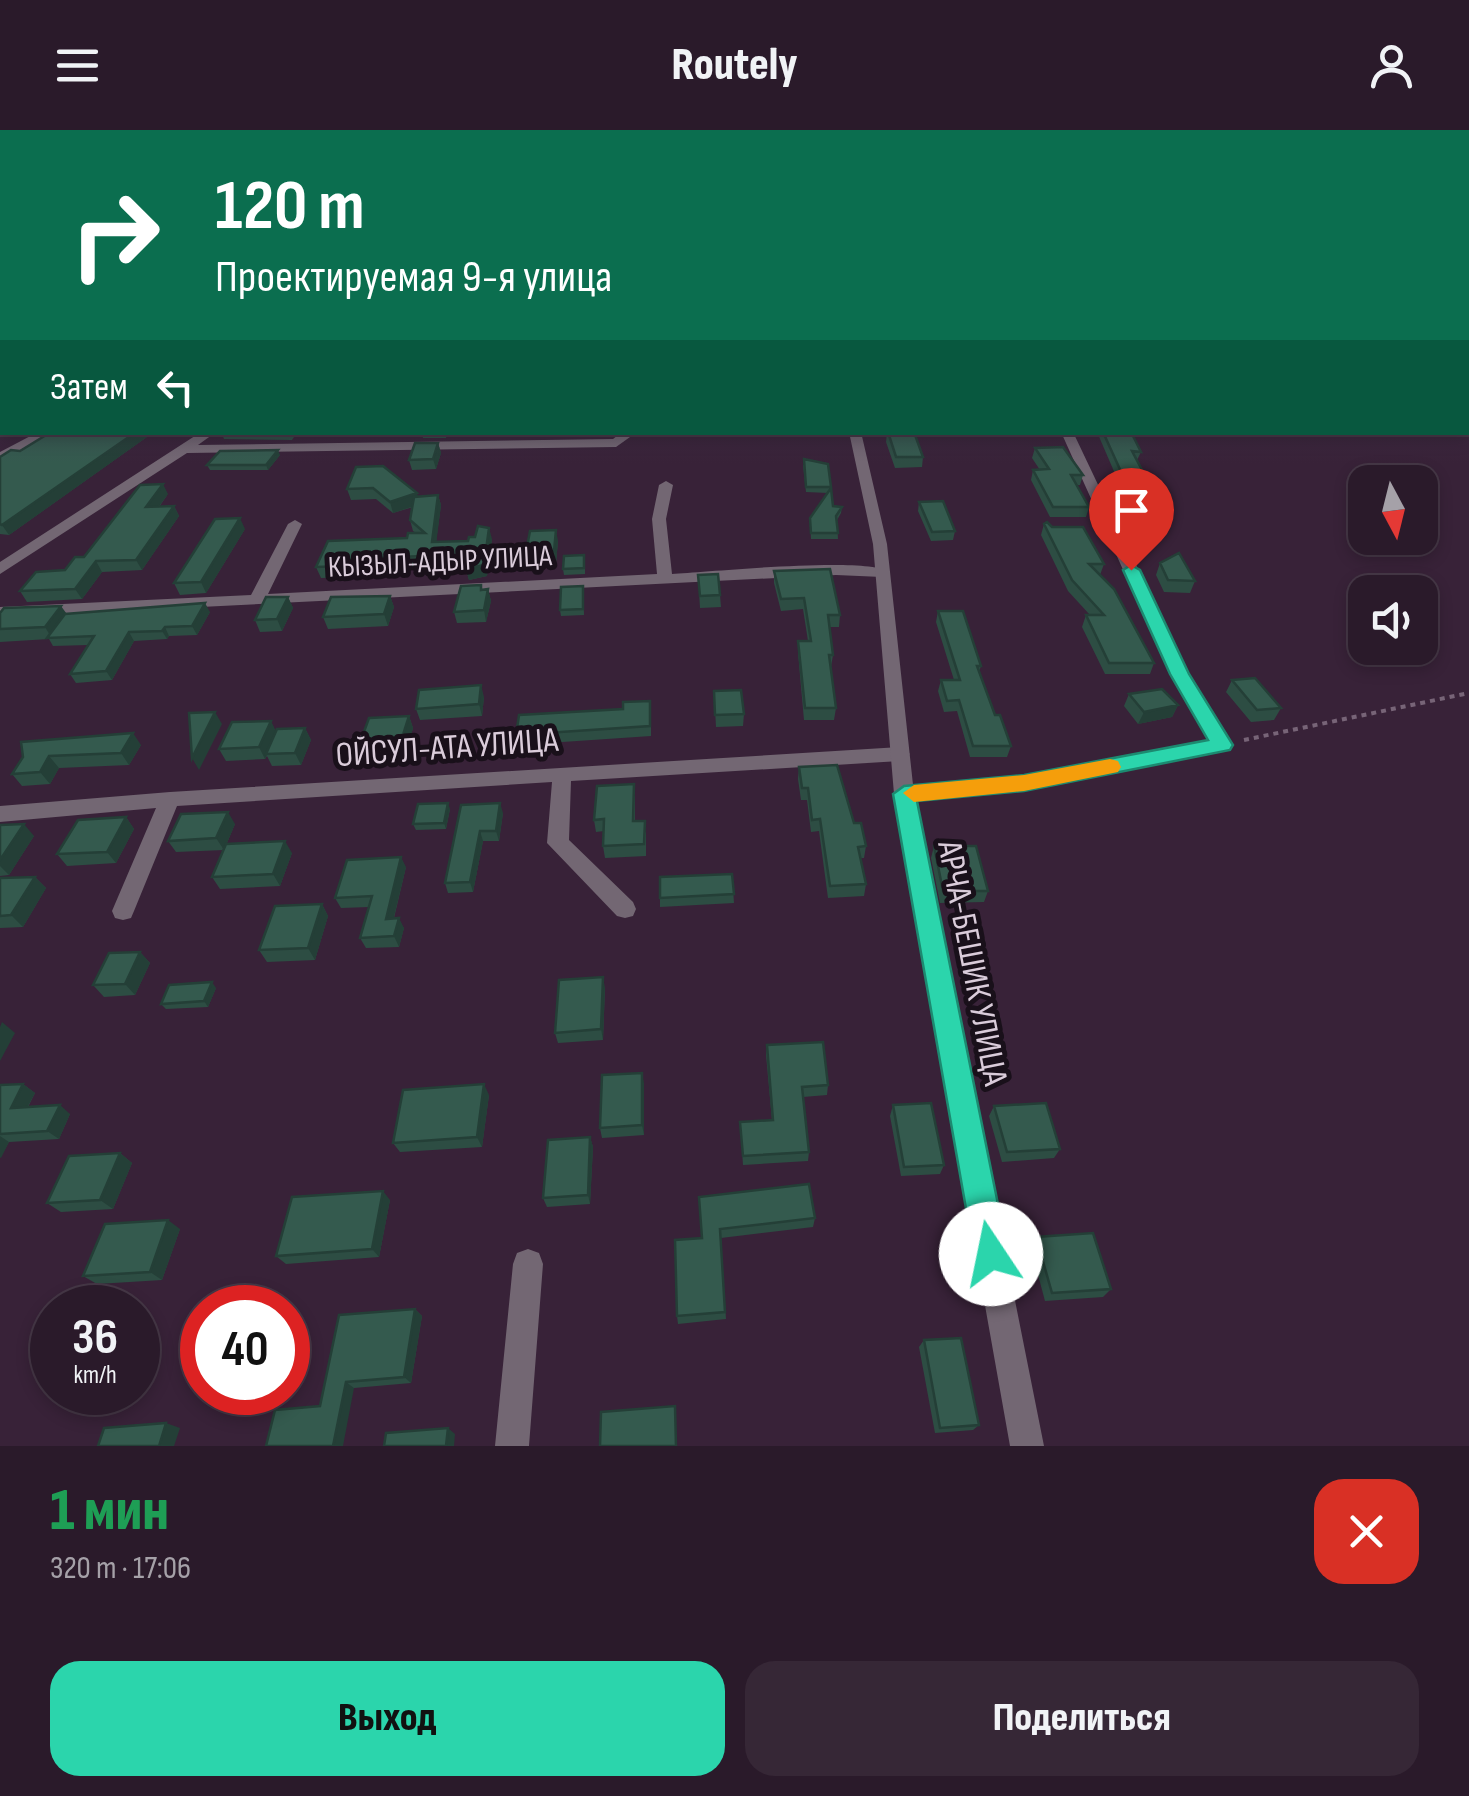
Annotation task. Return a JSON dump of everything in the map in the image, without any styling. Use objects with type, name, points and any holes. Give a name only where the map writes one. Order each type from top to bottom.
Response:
[{"type":"street","points":[[0,457],[42,435]]},
{"type":"street","points":[[0,569],[206,435]]},
{"type":"street","points":[[187,449],[616,444],[628,435]]},
{"type":"street","name":"АРЧА-БЕШИК УЛИЦА","points":[[856,435],[882,572],[904,794],[1027,1446]]},
{"type":"street","points":[[904,794],[1024,783],[1222,745],[1180,674],[1068,435]]},
{"type":"street","points":[[665,578],[658,519],[666,486]]},
{"type":"street","points":[[257,599],[296,524]]},
{"type":"street","name":"КЫЗЫЛ-АДЫР УЛИЦА","points":[[0,612],[836,570],[882,572]]},
{"type":"street","name":"ОЙСУЛ-АТА УЛИЦА","points":[[0,814],[170,799],[900,754]]},
{"type":"street","points":[[562,773],[558,843],[624,909]]},
{"type":"street","points":[[122,910],[170,799]]},
{"type":"street","points":[[512,1446],[528,1264]]},
{"type":"path","points":[[1222,745],[1469,693]]},
{"type":"building","points":[[46,435],[132,435],[2,525],[0,457],[11,450],[20,451]]},
{"type":"building","points":[[889,435],[915,435],[923,457],[896,457]]},
{"type":"building","points":[[1104,435],[1132,435],[1141,452],[1132,451],[1168,519],[1142,518]]},
{"type":"building","points":[[415,443],[438,443],[433,459],[409,460]]},
{"type":"building","points":[[1063,447],[1083,475],[1071,475],[1089,507],[1053,507],[1033,470],[1049,469],[1035,448]]},
{"type":"building","points":[[278,450],[266,465],[207,465],[220,451]]},
{"type":"building","points":[[804,459],[828,464],[831,487],[806,487]]},
{"type":"building","points":[[383,466],[417,493],[390,502],[373,488],[347,489],[356,467]]},
{"type":"building","points":[[163,484],[146,507],[174,506],[136,560],[96,561],[75,589],[20,591],[36,572],[65,570],[75,557],[84,557],[140,485]]},
{"type":"building","points":[[831,488],[833,506],[842,507],[836,516],[838,533],[811,533],[810,518]]},
{"type":"building","points":[[438,495],[432,542],[468,541],[475,537],[478,526],[489,528],[484,565],[466,569],[468,563],[421,560],[422,556],[348,559],[345,566],[316,567],[328,541],[407,538],[408,533],[425,533],[410,520],[414,497]]},
{"type":"building","points":[[943,501],[955,531],[932,532],[919,502]]},
{"type":"building","points":[[240,518],[201,582],[174,583],[215,519]]},
{"type":"building","points":[[1044,524],[1052,527],[1083,527],[1104,564],[1089,564],[1114,589],[1154,663],[1109,663],[1086,615],[1104,615],[1072,580]]},
{"type":"building","points":[[556,530],[554,551],[526,552],[530,531]]},
{"type":"building","points":[[1179,553],[1195,581],[1168,580],[1160,563]]},
{"type":"building","points":[[584,555],[584,568],[563,569],[564,556]]},
{"type":"building","points":[[830,569],[840,615],[828,615],[836,708],[805,708],[798,641],[811,641],[804,598],[781,599],[774,571]]},
{"type":"building","points":[[718,574],[720,595],[700,596],[698,575]]},
{"type":"building","points":[[481,585],[481,590],[488,589],[484,610],[454,612],[461,586]]},
{"type":"building","points":[[583,586],[583,609],[560,610],[561,587]]},
{"type":"building","points":[[390,596],[384,614],[323,617],[331,597]]},
{"type":"building","points":[[266,597],[288,597],[277,619],[255,620]]},
{"type":"building","points":[[205,603],[192,626],[129,632],[106,671],[70,674],[94,636],[47,638],[65,614]]},
{"type":"building","points":[[61,606],[45,627],[0,629],[4,608]]},
{"type":"building","points":[[938,611],[963,611],[981,666],[977,666],[1011,746],[973,746],[959,700],[947,701],[941,680],[960,680]]},
{"type":"building","points":[[1255,678],[1281,708],[1257,710],[1232,680]]},
{"type":"building","points":[[481,685],[479,704],[416,709],[419,690]]},
{"type":"building","points":[[1162,689],[1178,705],[1144,712],[1129,694]]},
{"type":"building","points":[[741,690],[744,714],[715,715],[714,691]]},
{"type":"building","points":[[650,701],[650,726],[516,735],[519,715],[623,709],[623,702]]},
{"type":"building","points":[[215,712],[192,758],[189,713]]},
{"type":"building","points":[[409,716],[402,738],[361,740],[369,718]]},
{"type":"building","points":[[271,721],[259,747],[219,749],[232,722]]},
{"type":"building","points":[[305,728],[295,753],[266,754],[277,729]]},
{"type":"building","points":[[133,733],[121,753],[49,756],[40,772],[12,774],[23,757],[21,742]]},
{"type":"building","points":[[837,765],[854,823],[861,823],[866,846],[858,847],[866,884],[830,886],[820,819],[812,820],[808,788],[802,788],[799,767]]},
{"type":"building","points":[[634,784],[633,821],[645,821],[644,844],[603,846],[604,819],[594,820],[597,786]]},
{"type":"building","points":[[448,803],[444,823],[413,824],[418,804]]},
{"type":"building","points":[[500,803],[496,831],[480,831],[470,882],[445,883],[461,805]]},
{"type":"building","points":[[228,812],[216,838],[168,841],[181,814]]},
{"type":"building","points":[[126,817],[107,852],[57,854],[78,820]]},
{"type":"building","points":[[24,824],[0,860],[0,825]]},
{"type":"building","points":[[285,841],[273,874],[212,877],[226,844]]},
{"type":"building","points":[[934,846],[976,846],[988,891],[943,891]]},
{"type":"building","points":[[401,857],[386,919],[399,918],[394,936],[360,938],[372,896],[335,898],[347,860]]},
{"type":"building","points":[[732,874],[734,894],[660,898],[660,877]]},
{"type":"building","points":[[35,877],[11,915],[0,916],[0,878]]},
{"type":"building","points":[[322,904],[308,948],[259,950],[275,906]]},
{"type":"building","points":[[140,952],[125,984],[93,985],[109,953]]},
{"type":"building","points":[[603,977],[601,1029],[555,1033],[559,980]]},
{"type":"building","points":[[212,982],[204,1001],[161,1004],[169,985]]},
{"type":"building","points":[[823,1042],[828,1085],[802,1087],[809,1152],[743,1156],[740,1122],[773,1120],[767,1045]]},
{"type":"building","points":[[642,1073],[642,1125],[600,1128],[602,1075]]},
{"type":"building","points":[[23,1084],[11,1108],[60,1105],[47,1131],[0,1134],[0,1085]]},
{"type":"building","points":[[484,1084],[477,1137],[393,1143],[403,1090]]},
{"type":"building","points":[[931,1103],[944,1165],[904,1167],[893,1105]]},
{"type":"building","points":[[1046,1103],[1060,1149],[1007,1152],[994,1106]]},
{"type":"building","points":[[590,1137],[588,1195],[543,1198],[548,1140]]},
{"type":"building","points":[[120,1153],[100,1200],[47,1203],[69,1156]]},
{"type":"building","points":[[809,1184],[815,1218],[720,1229],[725,1312],[677,1316],[675,1240],[702,1238],[699,1197]]},
{"type":"building","points":[[383,1191],[372,1249],[276,1256],[292,1197]]},
{"type":"building","points":[[168,1220],[150,1272],[83,1276],[105,1224]]},
{"type":"building","points":[[1093,1233],[1111,1289],[1052,1293],[1036,1237]]},
{"type":"building","points":[[415,1309],[404,1377],[346,1382],[333,1446],[266,1446],[274,1415],[310,1415],[310,1407],[320,1406],[339,1315]]},
{"type":"building","points":[[961,1338],[979,1425],[940,1428],[924,1340]]},
{"type":"building","points":[[675,1406],[676,1446],[600,1446],[601,1412]]},
{"type":"building","points":[[166,1423],[159,1446],[98,1446],[104,1428]]},
{"type":"building","points":[[448,1428],[446,1446],[384,1446],[386,1433]]},
{"type":"slow traffic","points":[[914,793],[1024,783],[1110,767]]},
{"type":"route","points":[[991,1254],[904,794],[1024,783],[1222,745],[1180,674],[1131,570]]}]
